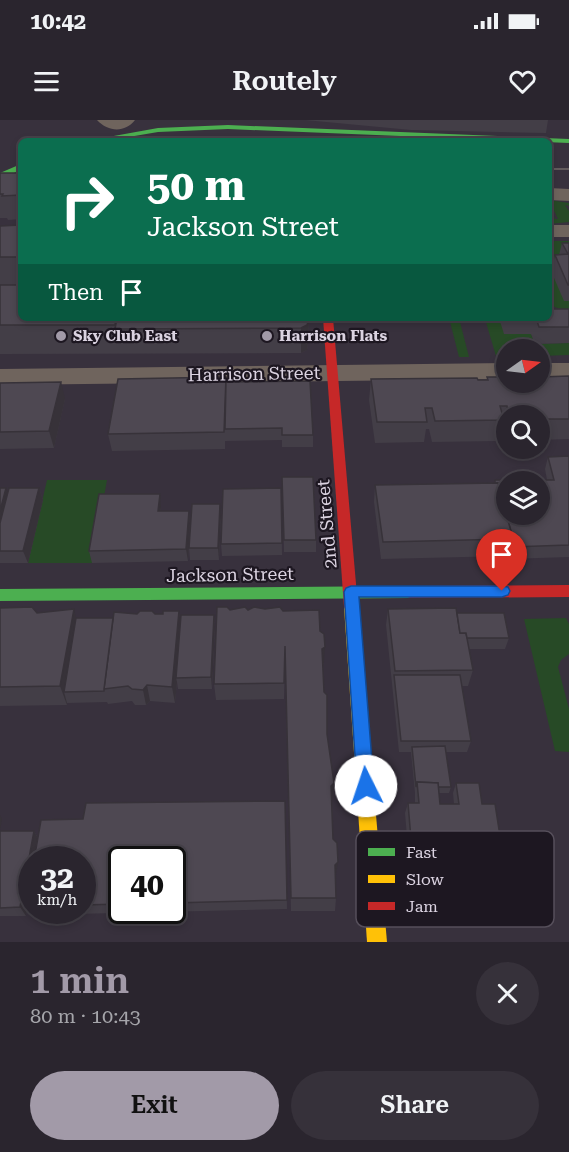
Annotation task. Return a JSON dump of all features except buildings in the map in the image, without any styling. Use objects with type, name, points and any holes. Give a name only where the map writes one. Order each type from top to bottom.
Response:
[{"type":"street","points":[[95,138],[118,124],[200,124],[442,138]]},
{"type":"street","points":[[552,141],[569,141]]},
{"type":"street","points":[[0,176],[18,168]]},
{"type":"street","points":[[552,194],[569,195]]},
{"type":"street","points":[[552,231],[569,231]]},
{"type":"street","name":"2nd Street","points":[[328,321],[369,831]]},
{"type":"street","name":"Harrison Street","points":[[0,377],[496,371]]},
{"type":"street","points":[[550,371],[569,371]]},
{"type":"street","name":"Jackson Street","points":[[0,595],[569,591]]},
{"type":"street","name":"2nd Street","points":[[376,927],[377,942]]},
{"type":"green space","points":[[552,200],[569,203],[569,206],[565,205],[569,211],[569,222],[552,224],[552,212],[555,219],[558,219],[552,206]]},
{"type":"green space","points":[[552,241],[569,241],[569,312],[552,306]]},
{"type":"green space","points":[[450,321],[460,321],[469,357],[459,357]]},
{"type":"green space","points":[[486,321],[503,321],[531,334],[533,339],[496,339],[496,356]]},
{"type":"green space","points":[[569,343],[569,355],[550,356],[550,344]]},
{"type":"green space","points":[[47,480],[107,480],[92,563],[28,563]]},
{"type":"green space","points":[[566,618],[569,624],[569,654],[561,660],[558,667],[569,709],[569,752],[555,751],[524,619]]},
{"type":"tram line","points":[[552,169],[569,169]]},
{"type":"traffic: fast","points":[[109,138],[158,130],[228,127],[496,138]]},
{"type":"traffic: fast","points":[[552,140],[569,141]]},
{"type":"traffic: fast","points":[[0,176],[18,168]]},
{"type":"traffic: fast","points":[[0,595],[410,592]]},
{"type":"traffic: slow","points":[[351,607],[368,831]]},
{"type":"traffic: slow","points":[[376,927],[377,942]]},
{"type":"traffic: jam","points":[[328,321],[351,607]]},
{"type":"traffic: jam","points":[[410,592],[569,591]]},
{"type":"place","name":"Sky Club East","points":[[61,336]]},
{"type":"place","name":"Harrison Flats","points":[[267,336]]},
{"type":"route","points":[[366,786],[351,592],[502,591]]}]
